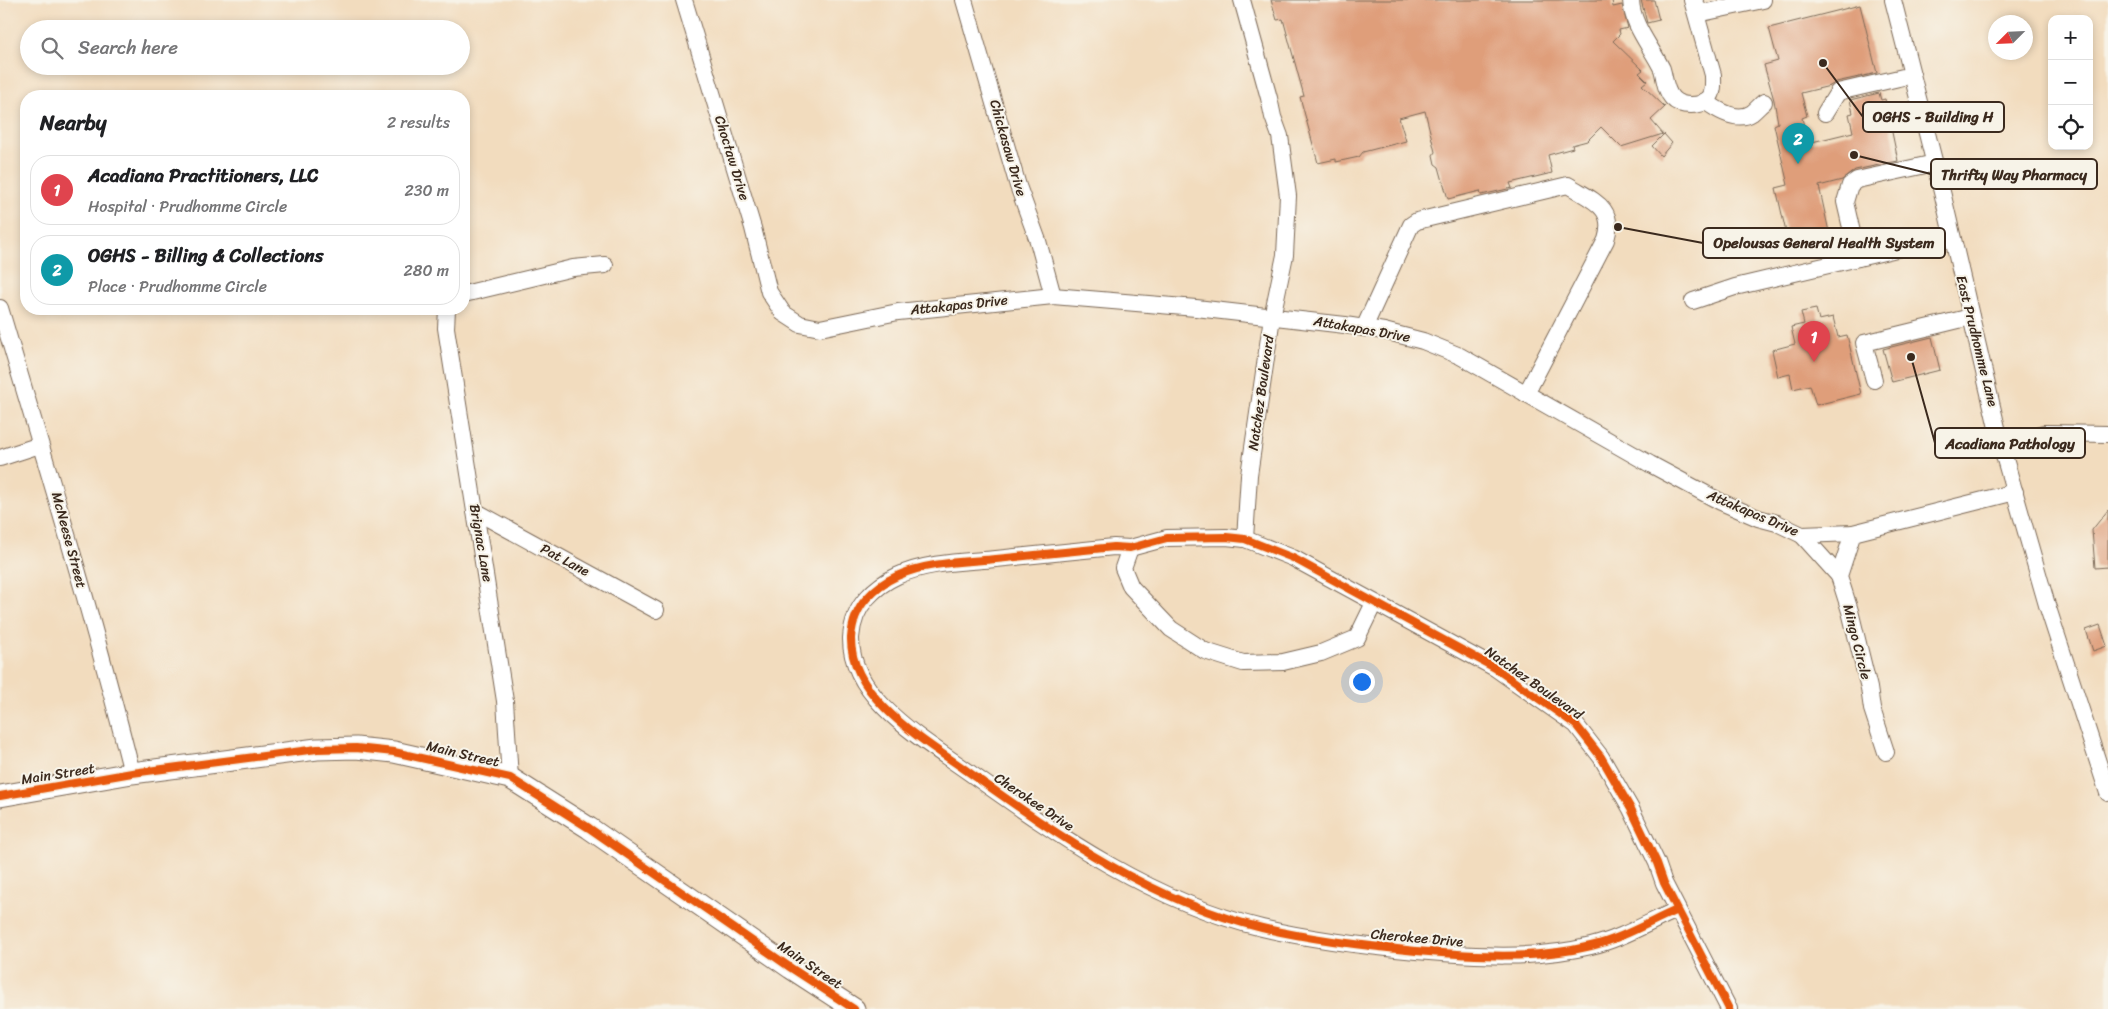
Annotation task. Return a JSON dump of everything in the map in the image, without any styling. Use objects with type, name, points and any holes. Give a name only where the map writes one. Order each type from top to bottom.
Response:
[{"type":"main road","name":"Main Street","points":[[0,796],[132,773],[297,751],[356,748],[413,755],[510,778],[589,828],[791,968],[854,1009]]},
{"type":"street","name":"Choctaw Drive","points":[[684,0],[753,228],[769,292],[783,313]]},
{"type":"street","name":"Chickasaw Drive","points":[[964,0],[1018,186],[1038,241],[1053,296]]},
{"type":"street","name":"Natchez Boulevard","points":[[1242,0],[1269,98],[1272,117],[1280,136],[1288,196],[1285,255],[1272,317],[1249,475],[1245,539],[1293,558],[1374,603],[1408,619],[1494,668],[1576,725],[1601,757],[1631,809],[1677,910],[1729,1009]]},
{"type":"street","points":[[1631,0],[1633,17],[1660,67],[1667,90],[1672,98],[1679,103],[1690,105],[1709,98],[1714,88],[1713,75],[1693,1]]},
{"type":"street","points":[[1693,1],[1702,13],[1763,0]]},
{"type":"street","name":"East Prudhomme Lane","points":[[1893,0],[1935,163],[2002,445],[2047,605],[2108,793]]},
{"type":"street","points":[[1825,113],[1838,92],[1912,75]]},
{"type":"street","points":[[1705,100],[1716,110],[1729,115],[1741,116],[1751,114],[1764,102]]},
{"type":"street","points":[[1858,258],[1845,202],[1850,185],[1858,180],[1935,163]]},
{"type":"street","points":[[1364,328],[1411,225],[1417,221],[1568,185],[1603,208],[1610,228],[1606,240],[1526,394]]},
{"type":"street","points":[[1693,301],[1735,288],[1952,236]]},
{"type":"street","points":[[470,293],[574,268],[605,265]]},
{"type":"street","name":"Attakapas Drive","points":[[783,313],[800,324],[820,328],[898,312],[1053,296],[1305,319],[1384,330],[1423,341],[1460,356],[1721,502],[1758,518],[1778,523],[1802,535],[1853,533],[2015,492]]},
{"type":"street","name":"McNeese Street","points":[[0,308],[109,680],[132,773]]},
{"type":"street","name":"Brignac Lane","points":[[447,315],[446,328],[505,702],[510,778]]},
{"type":"street","points":[[1874,380],[1864,343],[1971,317]]},
{"type":"street","points":[[2002,445],[2044,433],[2108,434]]},
{"type":"street","points":[[0,458],[40,445]]},
{"type":"street","name":"Pat Lane","points":[[475,511],[656,610]]},
{"type":"street","points":[[1802,535],[1839,576],[1853,533]]},
{"type":"street","name":"Cherokee Drive","points":[[1245,539],[1226,537],[1167,538],[1130,548],[1114,547],[955,562],[916,570],[898,576],[881,586],[866,599],[855,615],[851,635],[852,655],[859,674],[883,706],[913,733],[1043,825],[1147,884],[1183,901],[1230,919],[1278,931],[1336,942],[1455,955],[1515,956],[1554,953],[1593,946],[1677,910]]},
{"type":"street","points":[[1130,548],[1123,568],[1131,587],[1172,629],[1205,651],[1243,663],[1283,662],[1321,653],[1357,638],[1374,603]]},
{"type":"street","name":"Mingo Circle","points":[[1839,576],[1870,688],[1872,709],[1886,752]]},
{"type":"building","points":[[1271,0],[1612,0],[1613,7],[1622,5],[1628,28],[1619,30],[1620,34],[1613,41],[1643,70],[1639,73],[1647,81],[1642,85],[1665,107],[1651,120],[1663,134],[1621,147],[1601,127],[1587,141],[1572,145],[1573,148],[1548,155],[1552,173],[1510,183],[1512,188],[1481,195],[1480,191],[1448,199],[1439,167],[1435,164],[1433,155],[1435,152],[1425,111],[1399,118],[1406,141],[1363,152],[1359,157],[1336,162],[1336,159],[1318,163],[1300,97],[1304,96],[1283,19],[1277,20]]},
{"type":"building","points":[[1641,0],[1654,0],[1659,20],[1647,23]]},
{"type":"building","points":[[1860,5],[1877,73],[1836,82],[1830,86],[1801,93],[1807,116],[1802,118],[1808,143],[1853,132],[1849,114],[1853,113],[1850,100],[1879,93],[1881,100],[1885,99],[1898,161],[1855,170],[1842,180],[1819,186],[1831,241],[1790,250],[1776,188],[1788,185],[1774,125],[1778,123],[1774,100],[1764,65],[1778,61],[1769,28]]},
{"type":"building","points":[[1664,134],[1672,143],[1661,156],[1652,146]]},
{"type":"building","points":[[1816,309],[1819,320],[1833,317],[1838,337],[1847,335],[1861,394],[1816,405],[1810,385],[1793,389],[1790,374],[1778,377],[1772,350],[1795,344],[1791,327],[1804,324],[1801,312]]},
{"type":"building","points":[[1932,337],[1940,370],[1892,382],[1883,349]]},
{"type":"building","points":[[2108,510],[2108,567],[2095,568],[2092,530]]},
{"type":"building","points":[[2100,625],[2107,646],[2093,651],[2086,630]]},
{"type":"cycle path","points":[[1677,910],[1624,935],[1591,946],[1548,953],[1504,956],[1416,951],[1339,942],[1262,928],[1222,916],[1183,902],[1109,865],[1038,821],[913,733],[877,699],[863,680],[854,660],[851,638],[856,616],[867,598],[889,580],[909,571],[946,563],[1114,547],[1130,548],[1167,538],[1226,537],[1245,539],[1293,558],[1495,668],[1576,725],[1601,757],[1631,809],[1657,863],[1664,883],[1729,1009]]},
{"type":"cycle path","points":[[0,796],[132,773],[317,749],[356,748],[394,752],[510,778],[589,828],[791,968],[854,1009]]},
{"type":"place","name":"OGHS - Building H","points":[[1823,63]]},
{"type":"place","name":"Thrifty Way Pharmacy","points":[[1854,155]]},
{"type":"place","name":"OGHS - Billing & Collections","points":[[1798,164]]},
{"type":"place","name":"Opelousas General Health System","points":[[1618,227]]},
{"type":"place","name":"Acadiana Pathology","points":[[1911,357]]},
{"type":"place","name":"Acadiana Practitioners, LLC","points":[[1814,362]]}]
